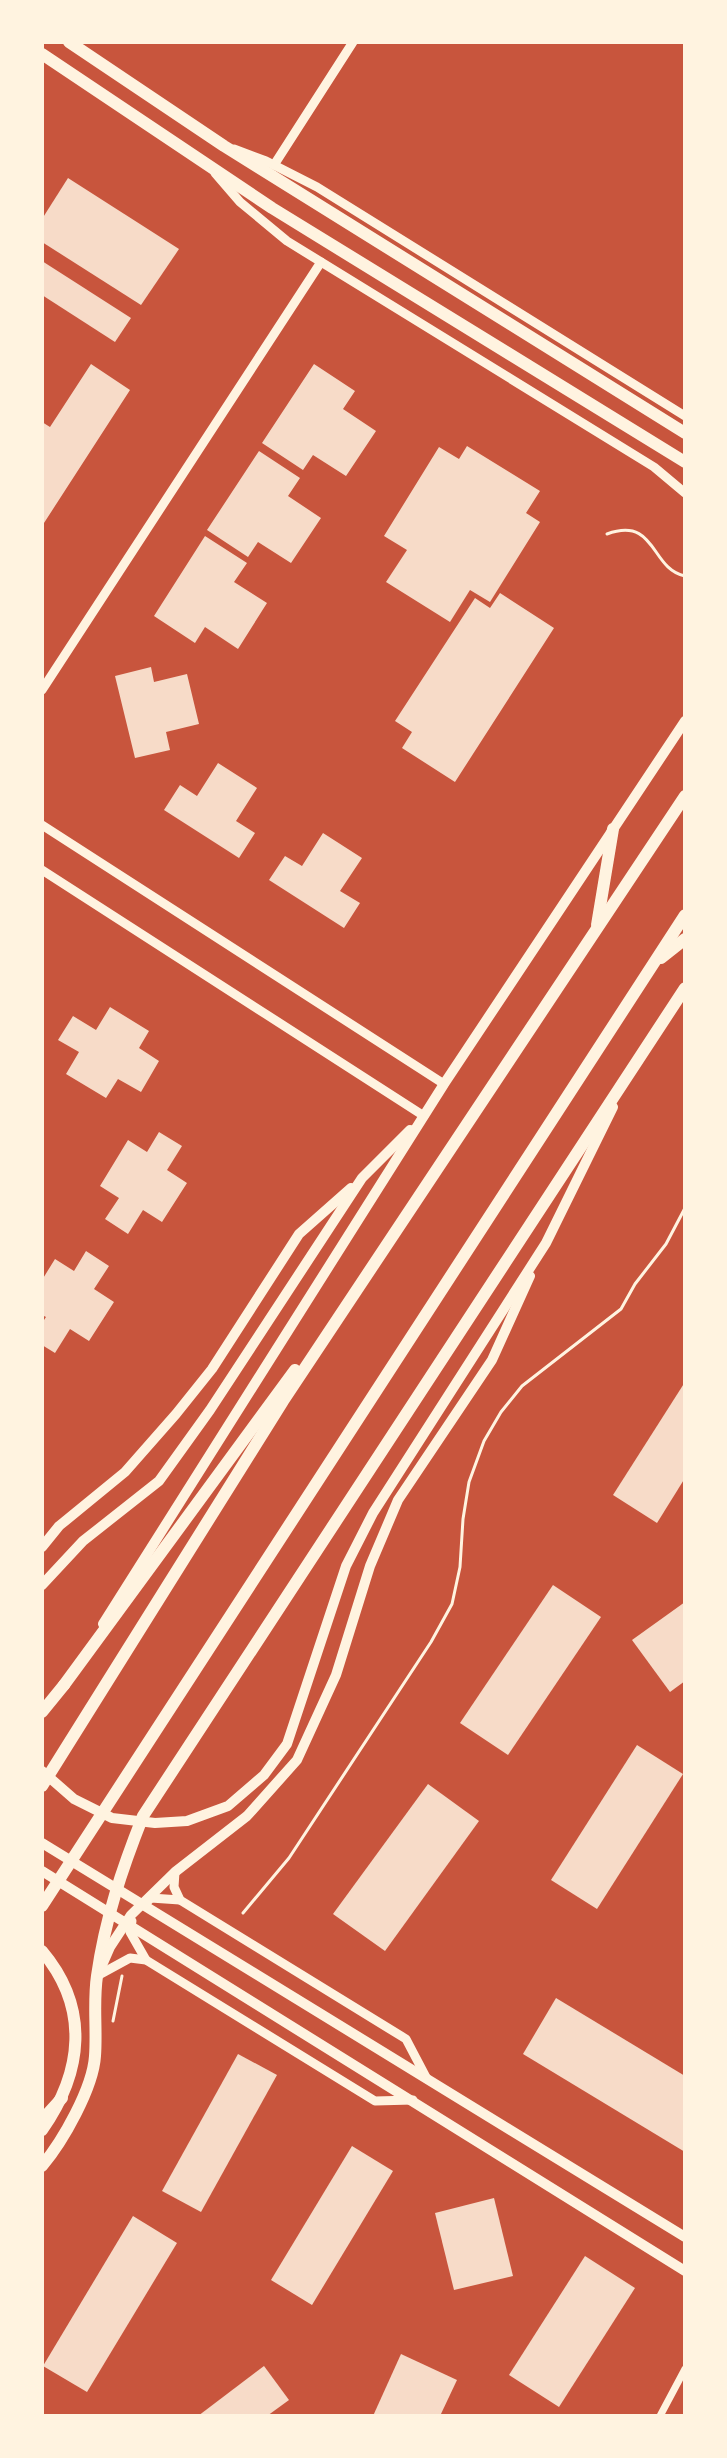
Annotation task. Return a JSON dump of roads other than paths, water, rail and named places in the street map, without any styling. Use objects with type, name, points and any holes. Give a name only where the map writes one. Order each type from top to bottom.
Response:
[{"type":"main road","points":[[69,42],[357,231],[685,433]]},
{"type":"main road","points":[[42,54],[254,196],[685,462]]},
{"type":"main road","points":[[64,1685],[444,1084],[685,721]]},
{"type":"main road","points":[[42,1786],[283,1401],[685,796]]},
{"type":"main road","points":[[595,932],[613,829]]},
{"type":"main road","points":[[42,1906],[685,915]]},
{"type":"main road","points":[[652,965],[685,939]]},
{"type":"main road","points":[[42,2166],[55,2150],[80,2105],[95,2058],[93,2005],[107,1918],[120,1873],[143,1816],[685,988]]},
{"type":"main road","points":[[97,1976],[110,1947],[131,1915],[175,1872],[247,1816],[297,1760],[336,1675],[370,1566],[398,1500],[492,1360],[632,1066]]},
{"type":"main road","points":[[42,1547],[59,1526],[125,1472],[176,1414],[212,1369],[299,1234],[362,1178],[424,1116]]},
{"type":"main road","points":[[42,1585],[83,1541],[159,1481],[210,1410],[362,1178]]},
{"type":"main road","points":[[42,1712],[394,1235]]},
{"type":"main road","points":[[42,1771],[74,1799],[112,1818],[155,1823],[187,1821],[228,1806],[264,1775],[287,1744],[346,1566],[366,1526],[546,1243]]},
{"type":"main road","points":[[42,1843],[685,2237]]},
{"type":"main road","points":[[42,1871],[685,2271]]},
{"type":"main road","points":[[42,1951],[62,1980],[73,2013],[77,2042],[62,2098],[42,2130]]},
{"type":"main road","points":[[42,2120],[62,2098]]},
{"type":"street","points":[[274,165],[353,42]]},
{"type":"street","points":[[224,146],[274,165],[317,187],[685,416]]},
{"type":"street","points":[[210,167],[240,202],[287,241],[654,467],[683,490]]},
{"type":"street","points":[[42,690],[321,262]]},
{"type":"street","points":[[42,825],[444,1084]]},
{"type":"street","points":[[42,870],[424,1116]]},
{"type":"street","points":[[175,1872],[174,1887],[180,1900]]},
{"type":"street","points":[[146,1960],[130,1932],[133,1915],[151,1898],[180,1900],[406,2039],[427,2079]]},
{"type":"street","points":[[97,1976],[130,1958],[146,1960],[375,2101],[413,2100]]},
{"type":"street","points":[[660,2416],[685,2369]]}]
